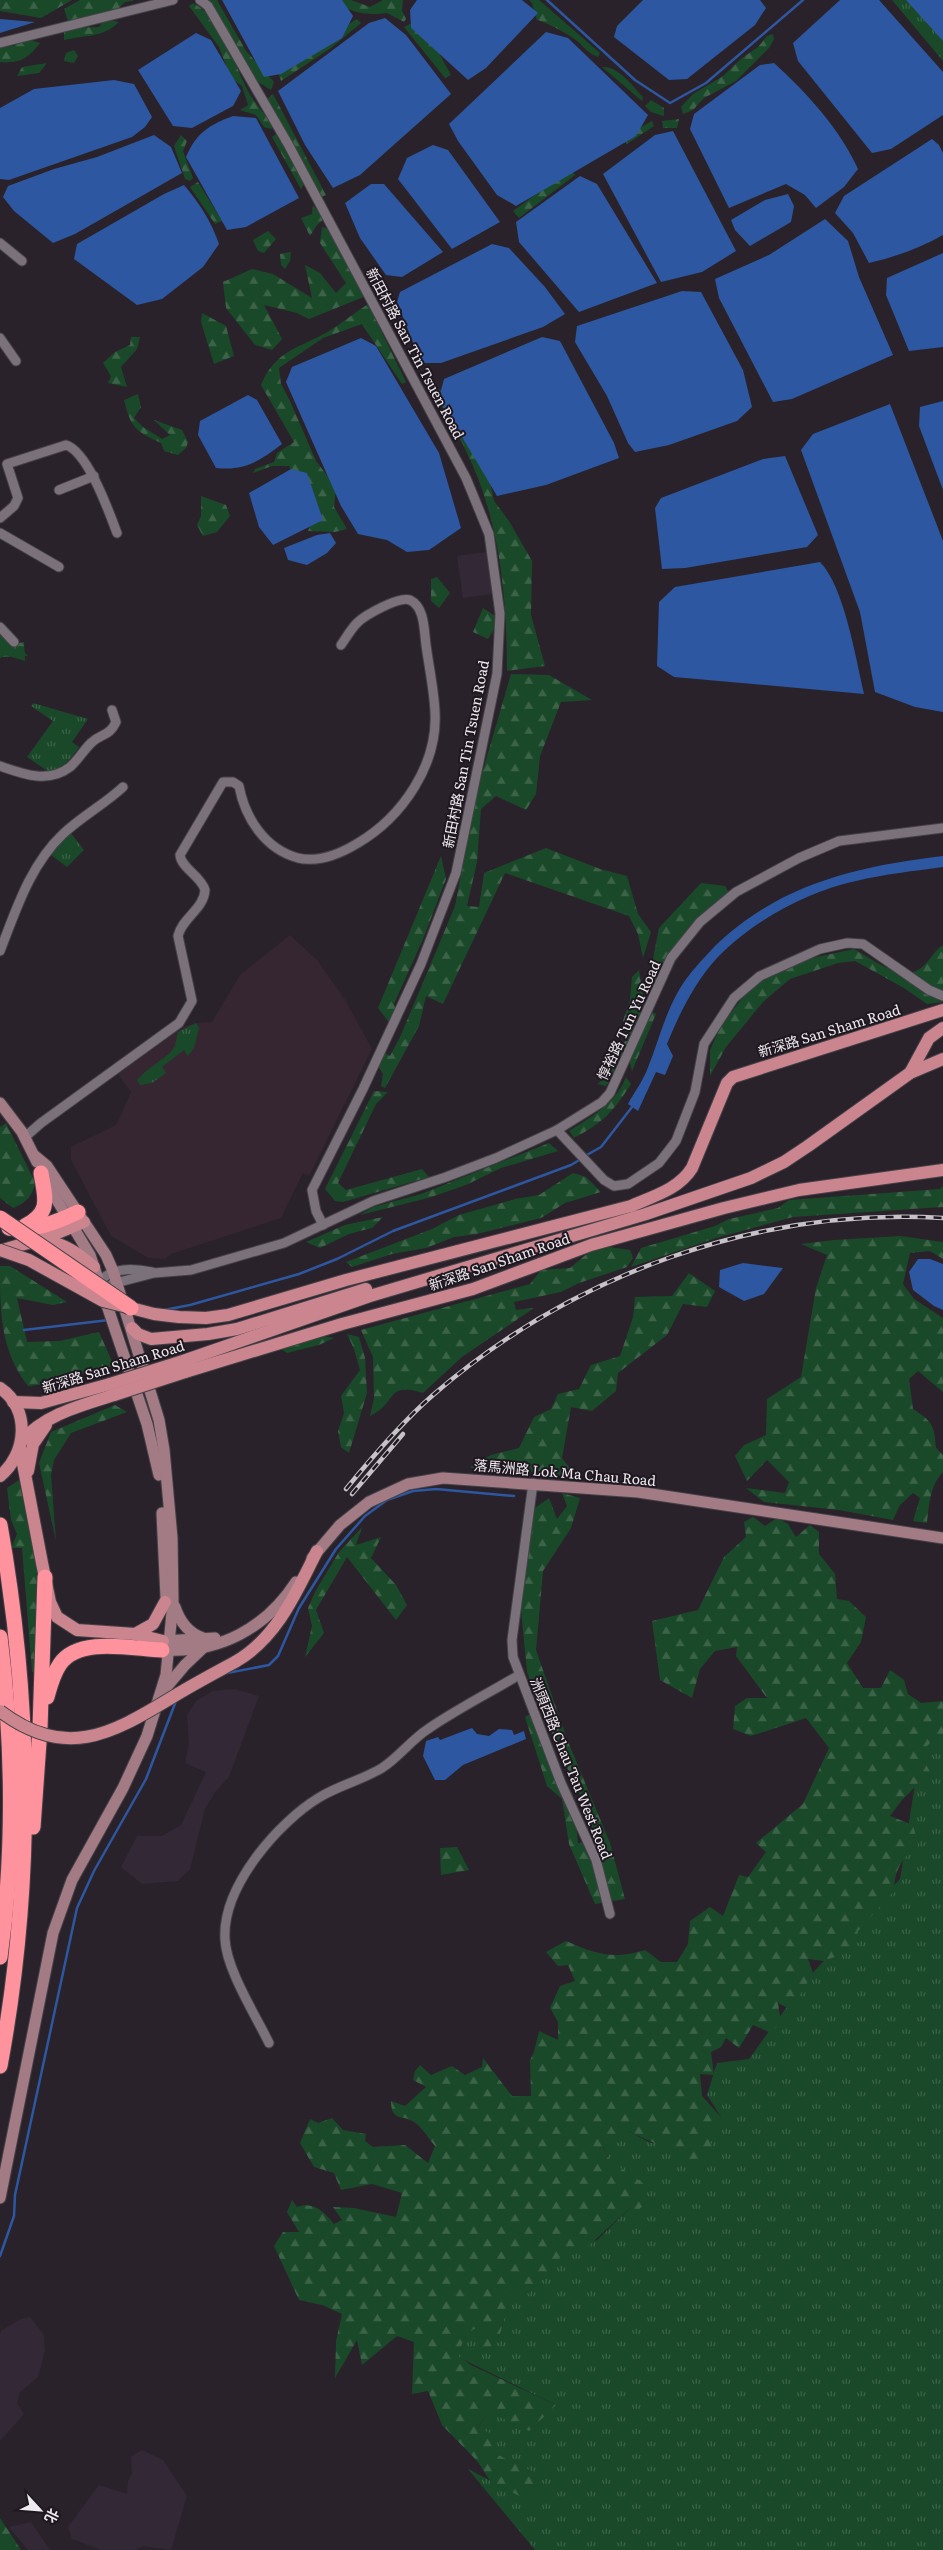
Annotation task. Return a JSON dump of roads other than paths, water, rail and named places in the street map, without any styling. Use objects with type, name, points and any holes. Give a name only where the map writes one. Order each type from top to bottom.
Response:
[{"type":"highway","points":[[17,1230],[37,1219],[43,1212],[45,1198],[41,1173]]},
{"type":"highway","points":[[0,1218],[129,1317]]},
{"type":"highway","points":[[0,1226],[17,1230],[75,1220]]},
{"type":"highway","points":[[0,1525],[20,1671],[24,1744],[24,1844],[12,1990]]},
{"type":"highway","points":[[0,2066],[28,1894],[40,1728],[45,1577]]},
{"type":"highway","points":[[0,1637],[9,1744],[11,1847],[0,1957]]},
{"type":"highway","points":[[40,1728],[47,1696],[54,1676],[60,1664],[74,1652],[87,1647],[166,1646]]},
{"type":"main road","name":"新深路 San Sham Road","points":[[129,1317],[154,1314],[197,1318],[240,1312],[346,1280],[631,1206],[676,1186],[686,1178],[692,1168],[727,1083],[733,1077],[943,1010]]},
{"type":"main road","name":"新深路 San Sham Road","points":[[910,1073],[929,1038],[943,1028]]},
{"type":"main road","name":"新深路 San Sham Road","points":[[184,1367],[370,1296],[646,1214],[713,1193],[751,1178],[784,1162],[910,1073],[943,1059]]},
{"type":"main road","points":[[0,1103],[25,1137],[41,1173],[113,1271],[129,1317],[159,1420],[164,1450],[172,1538],[166,1646],[160,1699]]},
{"type":"main road","points":[[0,2198],[53,1933],[72,1880],[123,1788],[165,1689],[206,1643],[183,1624],[169,1602],[159,1473],[154,1444],[143,1411],[141,1394],[122,1340],[109,1312],[90,1255],[75,1220],[47,1166],[35,1156]]},
{"type":"main road","name":"新深路 San Sham Road","points":[[13,1402],[41,1403],[112,1389],[184,1367],[473,1289],[591,1246],[724,1208],[799,1190],[943,1170]]},
{"type":"main road","points":[[0,1250],[36,1241],[75,1220]]},
{"type":"main road","points":[[0,1250],[29,1260],[103,1301],[129,1317],[147,1338],[168,1339],[237,1329],[445,1266],[504,1239]]},
{"type":"main road","points":[[36,1241],[55,1242],[70,1248],[94,1267]]},
{"type":"main road","points":[[288,1313],[370,1296]]},
{"type":"main road","points":[[0,1388],[13,1402],[21,1420],[21,1445],[45,1577],[53,1610],[68,1626],[76,1630],[136,1634],[166,1646]]},
{"type":"main road","name":"新深路 San Sham Road","points":[[1,1475],[13,1462],[21,1445],[36,1427],[112,1389]]},
{"type":"main road","points":[[28,1486],[29,1460],[33,1444],[44,1427],[55,1417]]},
{"type":"main road","name":"落馬洲路 Lok Ma Chau Road","points":[[166,1646],[206,1643],[243,1632],[261,1622],[277,1608],[330,1534],[359,1509],[380,1495],[408,1484],[443,1478],[638,1492],[943,1538]]},
{"type":"main road","points":[[0,1711],[27,1728],[48,1736],[87,1737],[107,1733],[138,1719],[234,1662],[267,1637],[294,1596],[317,1551]]},
{"type":"main road","points":[[136,1634],[154,1624],[169,1602]]},
{"type":"main road","points":[[152,1720],[166,1646]]},
{"type":"street","points":[[0,43],[174,0]]},
{"type":"street","name":"新田村路 San Tin Tsuen Road","points":[[200,0],[208,6],[288,144],[466,478],[489,534],[500,614],[497,674],[456,873],[421,964],[363,1089],[312,1190],[316,1210],[323,1225]]},
{"type":"street","points":[[0,244],[22,261]]},
{"type":"street","points":[[0,338],[16,360]]},
{"type":"street","points":[[0,518],[14,506],[18,498],[7,464],[66,445],[74,449],[94,476],[118,533]]},
{"type":"street","points":[[59,490],[94,476]]},
{"type":"street","points":[[0,533],[58,567]]},
{"type":"street","points":[[25,1137],[41,1123],[179,1023],[192,998],[179,934],[201,903],[205,892],[201,880],[181,860],[180,855],[223,782],[233,782],[239,786],[242,799],[255,826],[276,848],[288,855],[317,859],[350,848],[384,824],[399,810],[421,774],[429,754],[436,713],[423,624],[418,606],[412,601],[396,600],[357,622],[341,645]]},
{"type":"street","points":[[0,627],[14,642]]},
{"type":"street","points":[[0,766],[24,775],[47,777],[61,772],[70,767],[92,742],[111,732],[116,722],[112,710]]},
{"type":"street","points":[[0,951],[31,874],[62,835],[92,810],[110,800],[123,787]]},
{"type":"street","name":"惇裕路 Tun Yu Road","points":[[100,1284],[116,1283],[154,1273],[191,1270],[284,1243],[373,1200],[446,1177],[496,1158],[557,1130],[606,1098],[623,1066],[671,958],[700,922],[736,892],[799,858],[839,841],[943,828]]},
{"type":"street","points":[[557,1130],[604,1180],[619,1186],[628,1184],[659,1163],[676,1141],[695,1092],[704,1044],[734,998],[760,976],[820,949],[852,943],[868,947],[929,990],[943,996]]},
{"type":"street","name":"惇裕路 Tun Yu Road","points":[[113,1271],[135,1270],[154,1273]]},
{"type":"street","points":[[100,1284],[113,1271]]},
{"type":"street","name":"洲頭西路 Chau Tau West Road","points":[[533,1483],[512,1640],[513,1657],[561,1783],[596,1860],[610,1914]]},
{"type":"street","points":[[269,2044],[230,1961],[225,1939],[230,1906],[255,1860],[280,1828],[308,1805],[340,1786],[382,1768],[428,1728],[519,1675]]},
{"type":"water","points":[[222,0],[342,0],[353,16],[342,38],[281,74],[264,77]]},
{"type":"water","points":[[417,0],[522,0],[538,13],[486,68],[468,80],[411,28],[410,10]]},
{"type":"water","points":[[643,0],[760,0],[766,8],[755,25],[687,79],[669,80],[614,37],[617,26]]},
{"type":"water","points":[[840,0],[879,0],[943,72],[943,115],[891,149],[872,153],[798,61],[793,43]]},
{"type":"water","points":[[906,0],[943,0],[943,41]]},
{"type":"water","points":[[385,18],[406,35],[451,94],[360,175],[333,188],[305,145],[278,91],[369,23]]},
{"type":"water","points":[[0,19],[35,22],[0,33]]},
{"type":"water","points":[[546,32],[568,38],[648,115],[636,136],[516,206],[497,195],[458,141],[449,124]]},
{"type":"water","points":[[196,33],[211,40],[241,91],[233,106],[192,128],[173,126],[138,70]]},
{"type":"water","points":[[774,63],[822,112],[851,154],[858,169],[844,187],[816,208],[805,195],[786,184],[729,208],[690,129],[694,114],[760,65]]},
{"type":"water","points":[[114,80],[134,84],[152,117],[145,127],[132,137],[9,180],[0,179],[0,108],[34,89]]},
{"type":"water","points":[[233,116],[256,118],[299,198],[246,227],[227,230],[186,157],[194,142],[204,131]]},
{"type":"water","points":[[673,131],[736,251],[702,272],[661,282],[603,174],[655,135]]},
{"type":"water","points":[[154,135],[171,147],[182,173],[75,234],[53,243],[14,211],[3,197],[8,186],[54,169],[97,157]]},
{"type":"water","points":[[932,139],[939,145],[943,153],[943,235],[907,252],[869,263],[853,233],[835,213],[844,196]]},
{"type":"water","points":[[433,145],[448,150],[500,222],[452,249],[398,179],[407,158]]},
{"type":"water","points":[[580,176],[597,184],[657,283],[579,312],[519,242],[516,222]]},
{"type":"water","points":[[371,184],[384,184],[443,252],[402,277],[386,275],[360,238],[345,203]]},
{"type":"water","points":[[184,185],[205,213],[219,244],[203,267],[162,299],[137,305],[74,259],[77,244],[164,194]]},
{"type":"water","points":[[788,194],[794,206],[791,222],[750,246],[735,230],[731,220],[765,200]]},
{"type":"water","points":[[825,219],[848,241],[859,277],[893,355],[792,399],[773,402],[719,298],[715,279],[769,255]]},
{"type":"water","points":[[492,244],[509,248],[545,287],[565,314],[543,327],[441,363],[421,363],[397,302],[400,292]]},
{"type":"water","points":[[943,253],[943,347],[909,351],[886,295],[887,278]]},
{"type":"water","points":[[682,291],[701,292],[743,370],[752,407],[737,421],[669,445],[635,452],[628,443],[607,396],[575,342],[577,326]]},
{"type":"water","points":[[542,337],[560,341],[614,443],[619,458],[546,485],[497,496],[439,398],[444,379]]},
{"type":"water","points":[[361,338],[376,346],[439,453],[461,528],[429,550],[407,552],[387,540],[358,534],[341,506],[286,382],[292,367]]},
{"type":"water","points":[[248,395],[257,400],[282,444],[252,464],[226,469],[216,468],[198,435],[200,421]]},
{"type":"water","points":[[943,401],[943,490],[919,426],[920,407]]},
{"type":"water","points":[[890,404],[943,541],[943,712],[915,707],[875,692],[860,612],[801,450],[813,434]]},
{"type":"water","points":[[785,456],[818,535],[807,547],[685,568],[662,569],[655,508],[661,498],[763,459]]},
{"type":"water","points":[[291,469],[307,473],[323,520],[273,545],[259,527],[249,493]]},
{"type":"water","points":[[330,533],[336,543],[327,553],[307,565],[288,560],[284,548],[317,535]]},
{"type":"water","points":[[820,562],[836,588],[842,605],[853,643],[864,694],[674,677],[657,666],[659,602],[675,587]]},
{"type":"water","points":[[943,856],[943,867],[867,879],[819,892],[781,910],[746,932],[709,967],[688,999],[667,1044],[673,1056],[665,1075],[656,1072],[638,1111],[628,1104],[647,1070],[665,1020],[679,990],[705,956],[740,925],[766,907],[793,893],[821,882],[881,866]]},
{"type":"water","points":[[918,1259],[930,1259],[943,1264],[943,1310],[934,1306],[913,1290],[909,1272]]},
{"type":"water","points":[[743,1263],[783,1268],[764,1294],[744,1301],[719,1287],[720,1270]]},
{"type":"water","points":[[472,1728],[477,1734],[489,1736],[499,1729],[512,1730],[514,1735],[524,1731],[526,1739],[463,1765],[445,1780],[435,1780],[423,1756],[426,1741],[438,1737],[440,1740]]},
{"type":"waterway","points":[[547,0],[635,80],[670,103],[706,83],[803,0]]},
{"type":"waterway","points":[[585,1156],[601,1147],[632,1107]]},
{"type":"waterway","points":[[164,1310],[190,1305],[299,1274],[337,1259],[393,1231],[571,1165],[581,1159]]},
{"type":"waterway","points":[[24,1330],[109,1320]]},
{"type":"waterway","points":[[227,1673],[269,1665],[278,1656],[299,1608],[336,1549],[365,1516],[387,1500],[413,1491],[436,1489],[514,1496]]},
{"type":"waterway","points":[[0,2256],[14,2216],[15,2195],[77,1908],[94,1871],[146,1779],[176,1701]]},
{"type":"railway","points":[[346,1489],[388,1440],[433,1395],[488,1352],[546,1315],[607,1283],[671,1257],[737,1237],[805,1224],[874,1217],[943,1218]]},
{"type":"railway","points":[[352,1494],[403,1434]]}]
